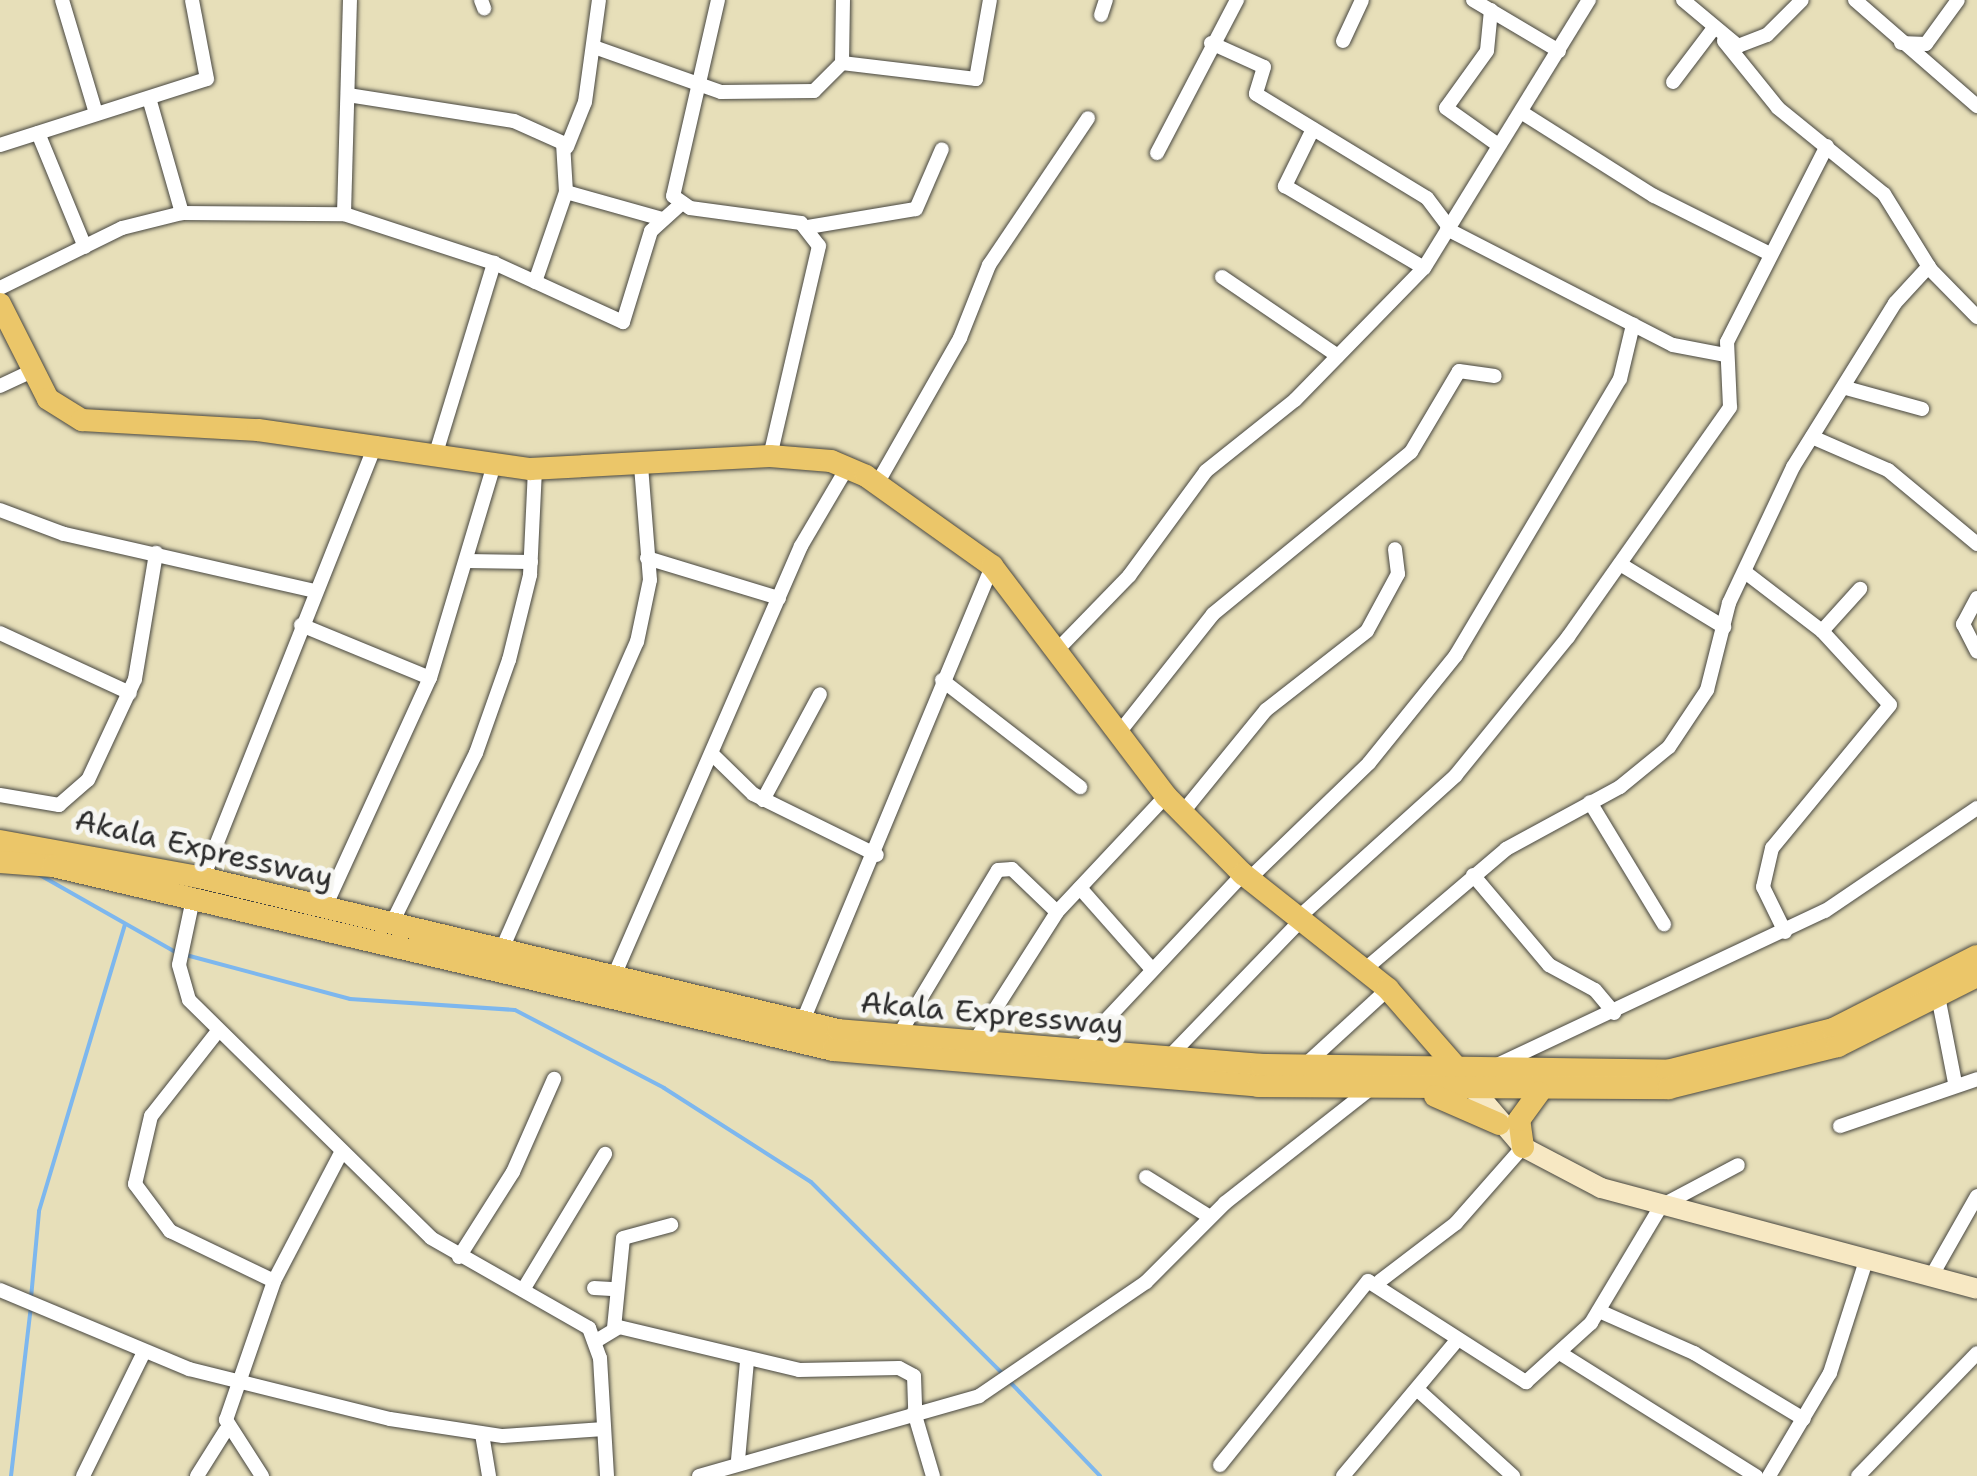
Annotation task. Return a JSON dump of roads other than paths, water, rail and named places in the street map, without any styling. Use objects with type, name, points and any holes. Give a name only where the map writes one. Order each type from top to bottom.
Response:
[{"type":"main road","points":[[0,304],[58,410],[82,420],[376,443],[535,469],[770,456],[847,468],[878,482],[992,566],[1174,804],[1246,877],[1388,988],[1426,1026],[1469,1082]]},
{"type":"main road","name":"Akala Expressway","points":[[3,852],[324,908],[362,927],[392,924],[802,1022],[898,1038],[1302,1067],[1416,1081],[1536,1083],[1730,1060],[1833,1029],[1977,976]]},
{"type":"main road","name":"Akala Expressway","points":[[198,888],[833,1050],[1370,1089],[1416,1081]]},
{"type":"main road","name":"Akala Expressway","points":[[1936,988],[1977,956]]},
{"type":"main road","points":[[1426,1026],[1536,1083],[1519,1120],[1523,1147]]},
{"type":"main road","points":[[1426,1026],[1424,1057],[1416,1081],[1498,1124]]},
{"type":"street","points":[[62,0],[96,113]]},
{"type":"street","points":[[0,145],[209,77],[192,0]]},
{"type":"street","points":[[344,214],[350,0]]},
{"type":"street","points":[[536,282],[566,192],[567,147],[594,46],[599,0]]},
{"type":"street","points":[[680,205],[673,189],[701,86],[718,0]]},
{"type":"street","points":[[594,46],[701,86],[802,93],[824,87],[842,63],[843,0]]},
{"type":"street","points":[[842,63],[976,78],[990,0]]},
{"type":"street","points":[[1157,153],[1236,0]]},
{"type":"street","points":[[1343,41],[1362,0]]},
{"type":"street","points":[[1473,0],[1559,51]]},
{"type":"street","points":[[1058,649],[1129,576],[1206,471],[1338,356],[1424,268],[1589,0]]},
{"type":"street","points":[[1684,0],[1738,62],[1884,194],[1929,266],[1977,317]]},
{"type":"street","points":[[1738,62],[1748,46],[1802,0]]},
{"type":"street","points":[[1855,0],[1977,106]]},
{"type":"street","points":[[1900,43],[1926,44],[1958,0]]},
{"type":"street","points":[[1491,10],[1487,51],[1446,108],[1498,145]]},
{"type":"street","points":[[1718,36],[1748,46]]},
{"type":"street","points":[[1673,82],[1718,36]]},
{"type":"street","points":[[1212,43],[1255,59],[1264,72],[1256,94],[1427,198],[1447,226],[1633,325],[1726,354]]},
{"type":"street","points":[[348,95],[514,121],[567,147]]},
{"type":"street","points":[[149,98],[182,214]]},
{"type":"street","points":[[1521,112],[1654,196],[1766,252]]},
{"type":"street","points":[[878,482],[960,338],[989,265],[1088,118]]},
{"type":"street","points":[[1313,129],[1285,186],[1424,268]]},
{"type":"street","points":[[38,133],[85,247]]},
{"type":"street","points":[[1168,1059],[1300,919],[1456,775],[1620,564],[1730,407],[1726,354],[1766,252],[1827,146]]},
{"type":"street","points":[[0,288],[85,247],[182,214],[344,214],[494,264],[623,322],[662,218],[680,205],[808,226],[916,209],[942,149]]},
{"type":"street","points":[[566,192],[662,218]]},
{"type":"street","points":[[770,456],[818,268],[808,226]]},
{"type":"street","points":[[436,453],[494,264]]},
{"type":"street","points":[[1364,970],[1473,875],[1646,769],[1683,729],[1707,690],[1724,627],[1745,572],[1812,437],[1846,388],[1895,303],[1929,266]]},
{"type":"street","points":[[1222,277],[1338,356]]},
{"type":"street","points":[[1076,1052],[1150,967],[1369,762],[1456,656],[1620,379],[1633,325]]},
{"type":"street","points":[[0,386],[34,370]]},
{"type":"street","points":[[1118,734],[1213,614],[1411,452],[1459,370],[1495,376]]},
{"type":"street","points":[[1846,388],[1922,409]]},
{"type":"street","points":[[1812,437],[1888,470],[1977,544]]},
{"type":"street","points":[[376,443],[198,888],[180,957],[180,988],[218,1031],[341,1152],[458,1257],[577,1319],[596,1341],[607,1476]]},
{"type":"street","points":[[324,908],[430,678],[494,465]]},
{"type":"street","points":[[502,949],[637,642],[647,558],[641,465]]},
{"type":"street","points":[[614,976],[779,598],[847,468]]},
{"type":"street","points":[[392,924],[484,736],[531,562],[535,469]]},
{"type":"street","points":[[0,510],[316,590]]},
{"type":"street","points":[[972,1045],[1057,912],[1174,804],[1266,710],[1367,631],[1398,574],[1395,549]]},
{"type":"street","points":[[0,795],[40,807],[73,796],[130,693],[156,552]]},
{"type":"street","points":[[647,558],[779,598]]},
{"type":"street","points":[[466,561],[531,562]]},
{"type":"street","points":[[1620,564],[1724,627]]},
{"type":"street","points":[[802,1022],[876,855],[942,680],[992,566]]},
{"type":"street","points":[[1745,572],[1822,631],[1890,705],[1772,848],[1763,887],[1785,932]]},
{"type":"street","points":[[1822,631],[1860,589]]},
{"type":"street","points":[[1977,598],[1963,624],[1977,652]]},
{"type":"street","points":[[301,625],[430,678]]},
{"type":"street","points":[[0,633],[130,693]]},
{"type":"street","points":[[942,680],[1080,787]]},
{"type":"street","points":[[763,800],[820,694]]},
{"type":"street","points":[[712,754],[763,800],[876,855]]},
{"type":"street","points":[[1590,802],[1664,924]]},
{"type":"street","points":[[1497,1065],[1785,932],[1977,808]]},
{"type":"street","points":[[898,1038],[998,870],[1012,869],[1057,912]]},
{"type":"street","points":[[1473,875],[1550,965],[1595,990],[1614,1013]]},
{"type":"street","points":[[1080,888],[1150,967]]},
{"type":"street","points":[[1302,1067],[1388,988]]},
{"type":"street","points":[[1936,988],[1955,1084]]},
{"type":"street","points":[[218,1031],[151,1116],[134,1184],[170,1231],[274,1281]]},
{"type":"street","points":[[458,1257],[513,1172],[554,1079]]},
{"type":"street","points":[[1840,1126],[1977,1079]]},
{"type":"street","points":[[1469,1082],[1498,1124],[1523,1147],[1661,1206],[1977,1288]]},
{"type":"street","points":[[699,1476],[738,1460],[979,1396],[1072,1337],[1146,1282],[1210,1217],[1370,1089]]},
{"type":"street","points":[[1220,1465],[1352,1295],[1380,1281],[1456,1223],[1523,1147]]},
{"type":"street","points":[[197,1476],[226,1430],[274,1281],[341,1152]]},
{"type":"street","points":[[523,1290],[606,1154]]},
{"type":"street","points":[[1380,1281],[1520,1383],[1563,1356],[1600,1311],[1661,1206],[1738,1165]]},
{"type":"street","points":[[1146,1177],[1210,1217]]},
{"type":"street","points":[[1931,1277],[1977,1196]]},
{"type":"street","points":[[614,1328],[625,1235],[671,1225]]},
{"type":"street","points":[[1768,1476],[1830,1373],[1866,1261]]},
{"type":"street","points":[[594,1288],[616,1290]]},
{"type":"street","points":[[0,1290],[144,1352],[243,1379],[482,1434],[604,1429]]},
{"type":"street","points":[[1600,1311],[1694,1353],[1804,1419]]},
{"type":"street","points":[[596,1341],[614,1328],[747,1361],[828,1374],[899,1368],[914,1376],[914,1412],[932,1476]]},
{"type":"street","points":[[1342,1476],[1419,1391],[1457,1340]]},
{"type":"street","points":[[82,1476],[144,1352]]},
{"type":"street","points":[[1858,1476],[1977,1353]]},
{"type":"street","points":[[1563,1356],[1756,1476]]},
{"type":"street","points":[[738,1460],[747,1361]]},
{"type":"street","points":[[1419,1391],[1513,1476]]},
{"type":"street","points":[[226,1430],[262,1476]]},
{"type":"street","points":[[482,1434],[489,1476]]},
{"type":"waterway","points":[[38,874],[177,953]]},
{"type":"waterway","points":[[31,1298],[39,1211],[125,925]]},
{"type":"waterway","points":[[186,955],[350,999],[515,1010],[664,1088],[811,1182],[1004,1375]]},
{"type":"waterway","points":[[11,1476],[31,1307]]},
{"type":"waterway","points":[[1010,1382],[1100,1476]]}]
